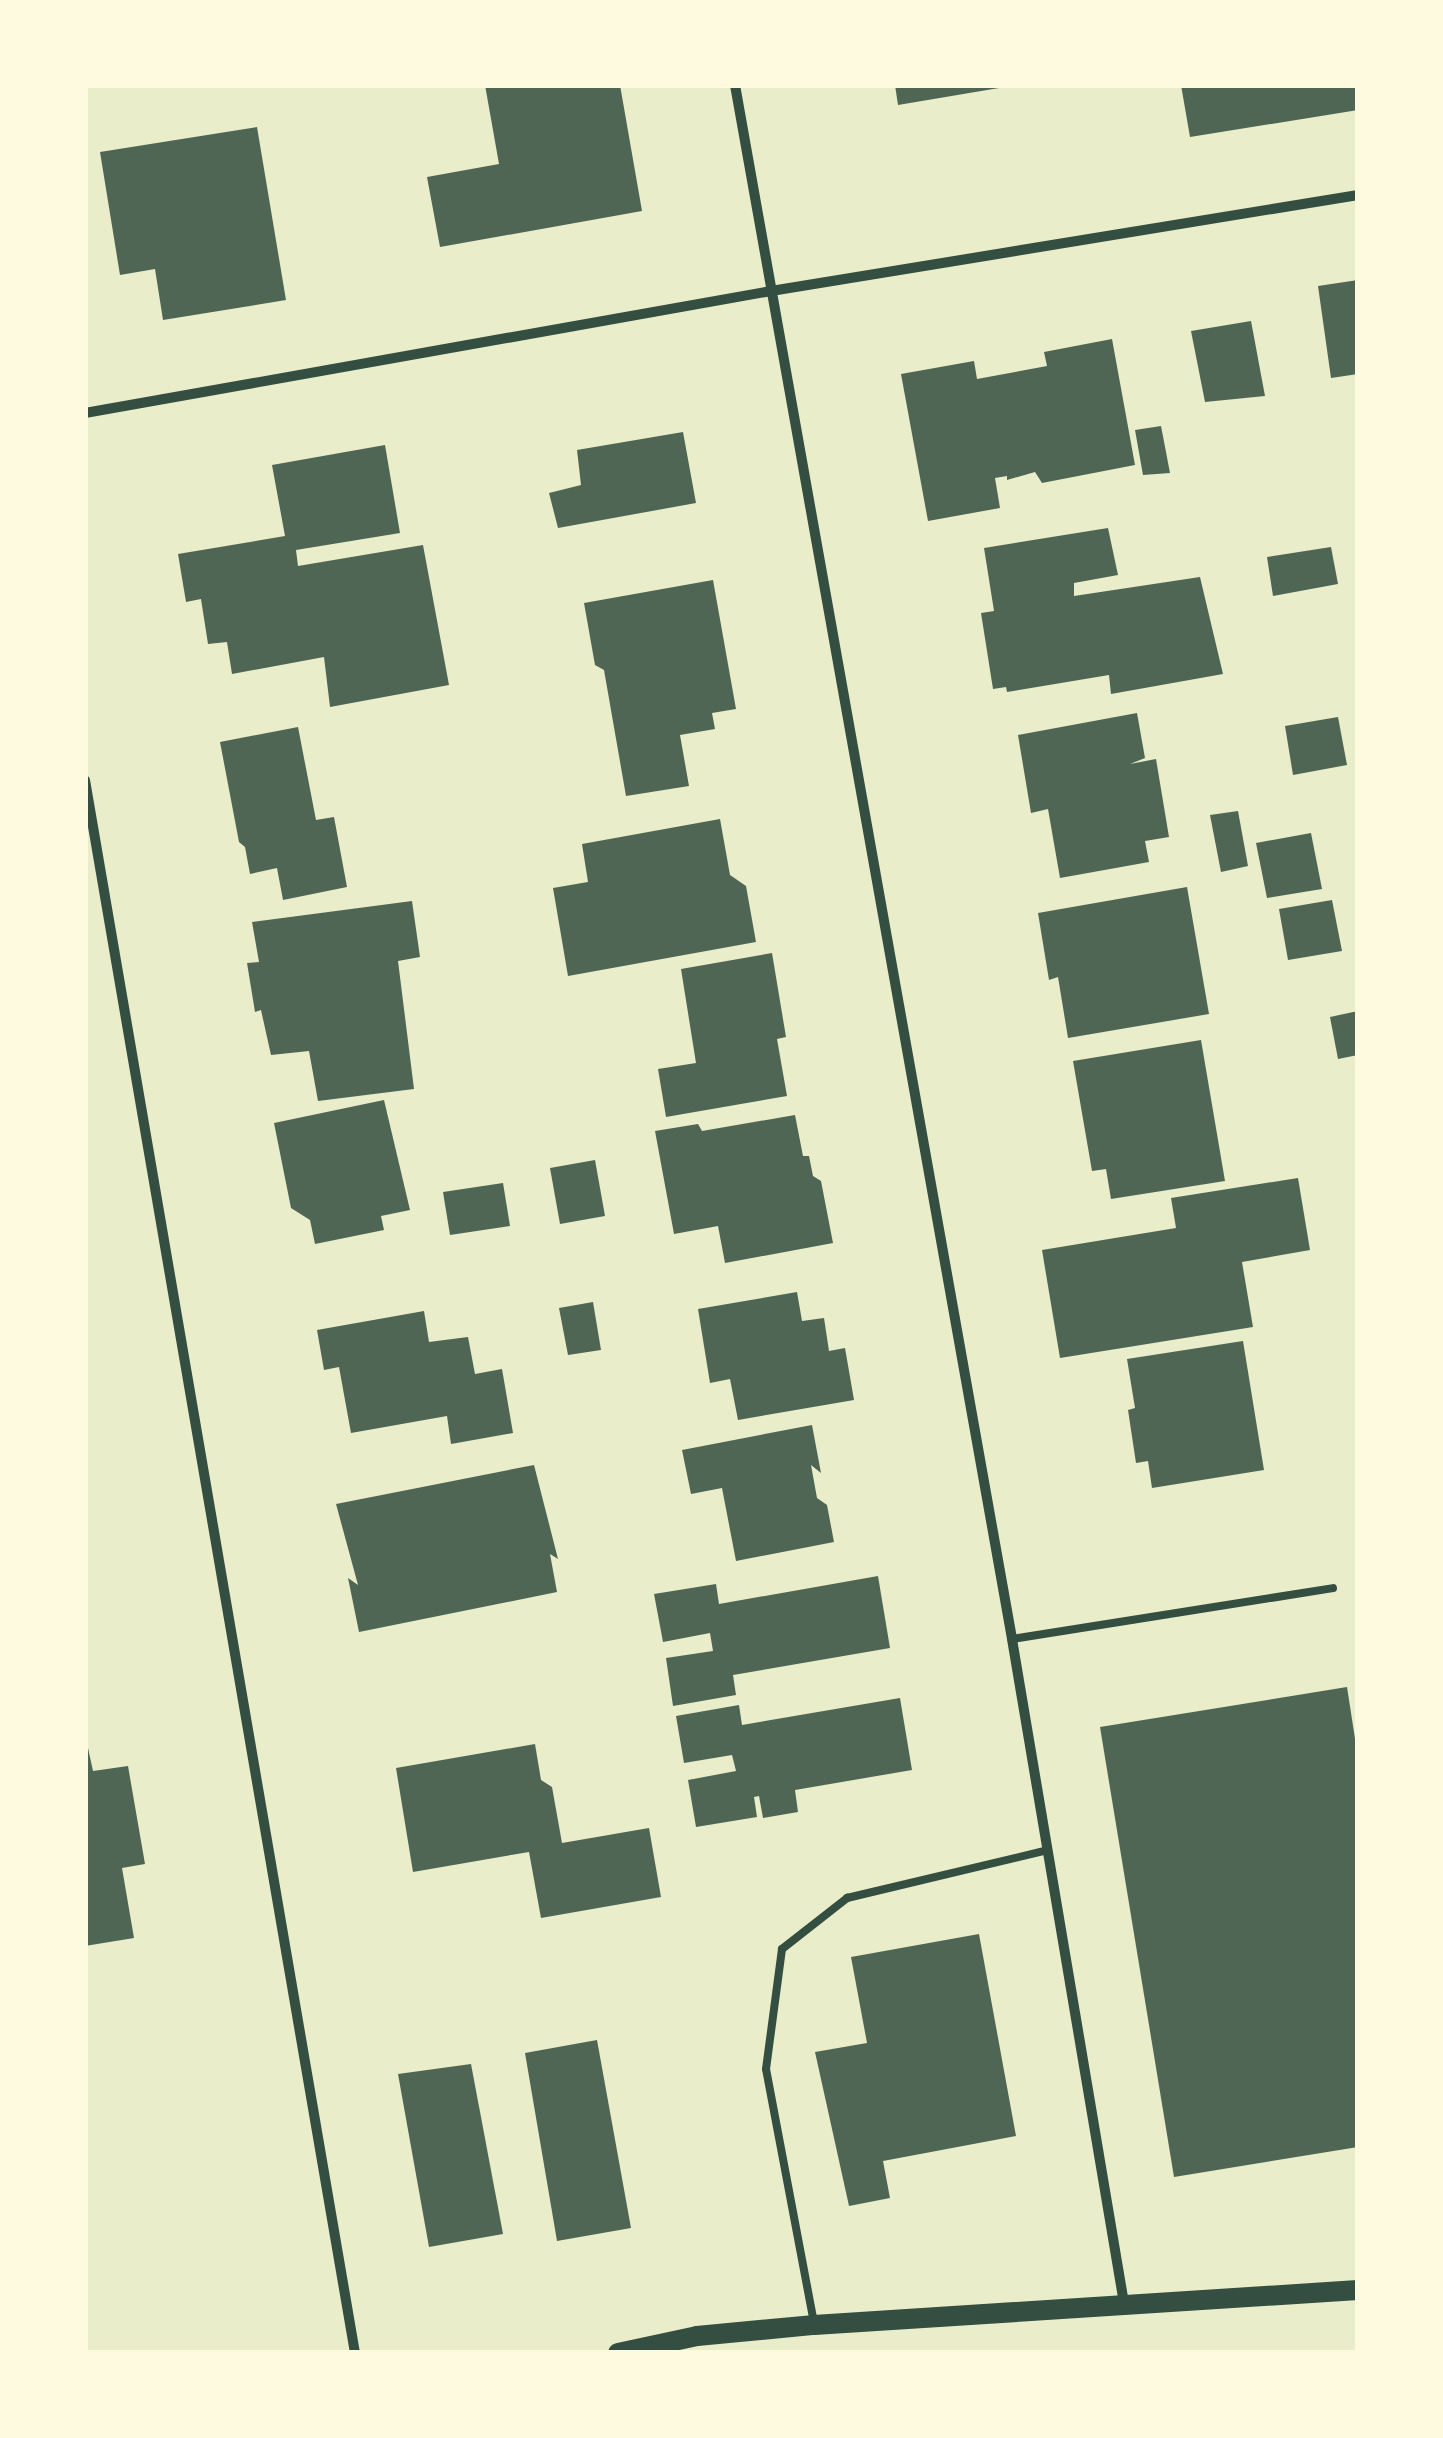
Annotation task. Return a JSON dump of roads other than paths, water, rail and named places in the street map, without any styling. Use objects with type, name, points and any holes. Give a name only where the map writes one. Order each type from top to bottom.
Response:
[{"type":"main road","points":[[618,2353],[698,2336],[814,2325],[1358,2290]]},
{"type":"street","points":[[736,85],[1012,1639],[1124,2303]]},
{"type":"street","points":[[85,413],[771,291],[1358,195]]},
{"type":"street","points":[[85,780],[355,2353]]},
{"type":"lane","points":[[1012,1639],[1333,1588]]},
{"type":"lane","points":[[814,2325],[766,2068],[782,1949],[847,1898],[1045,1851]]}]
